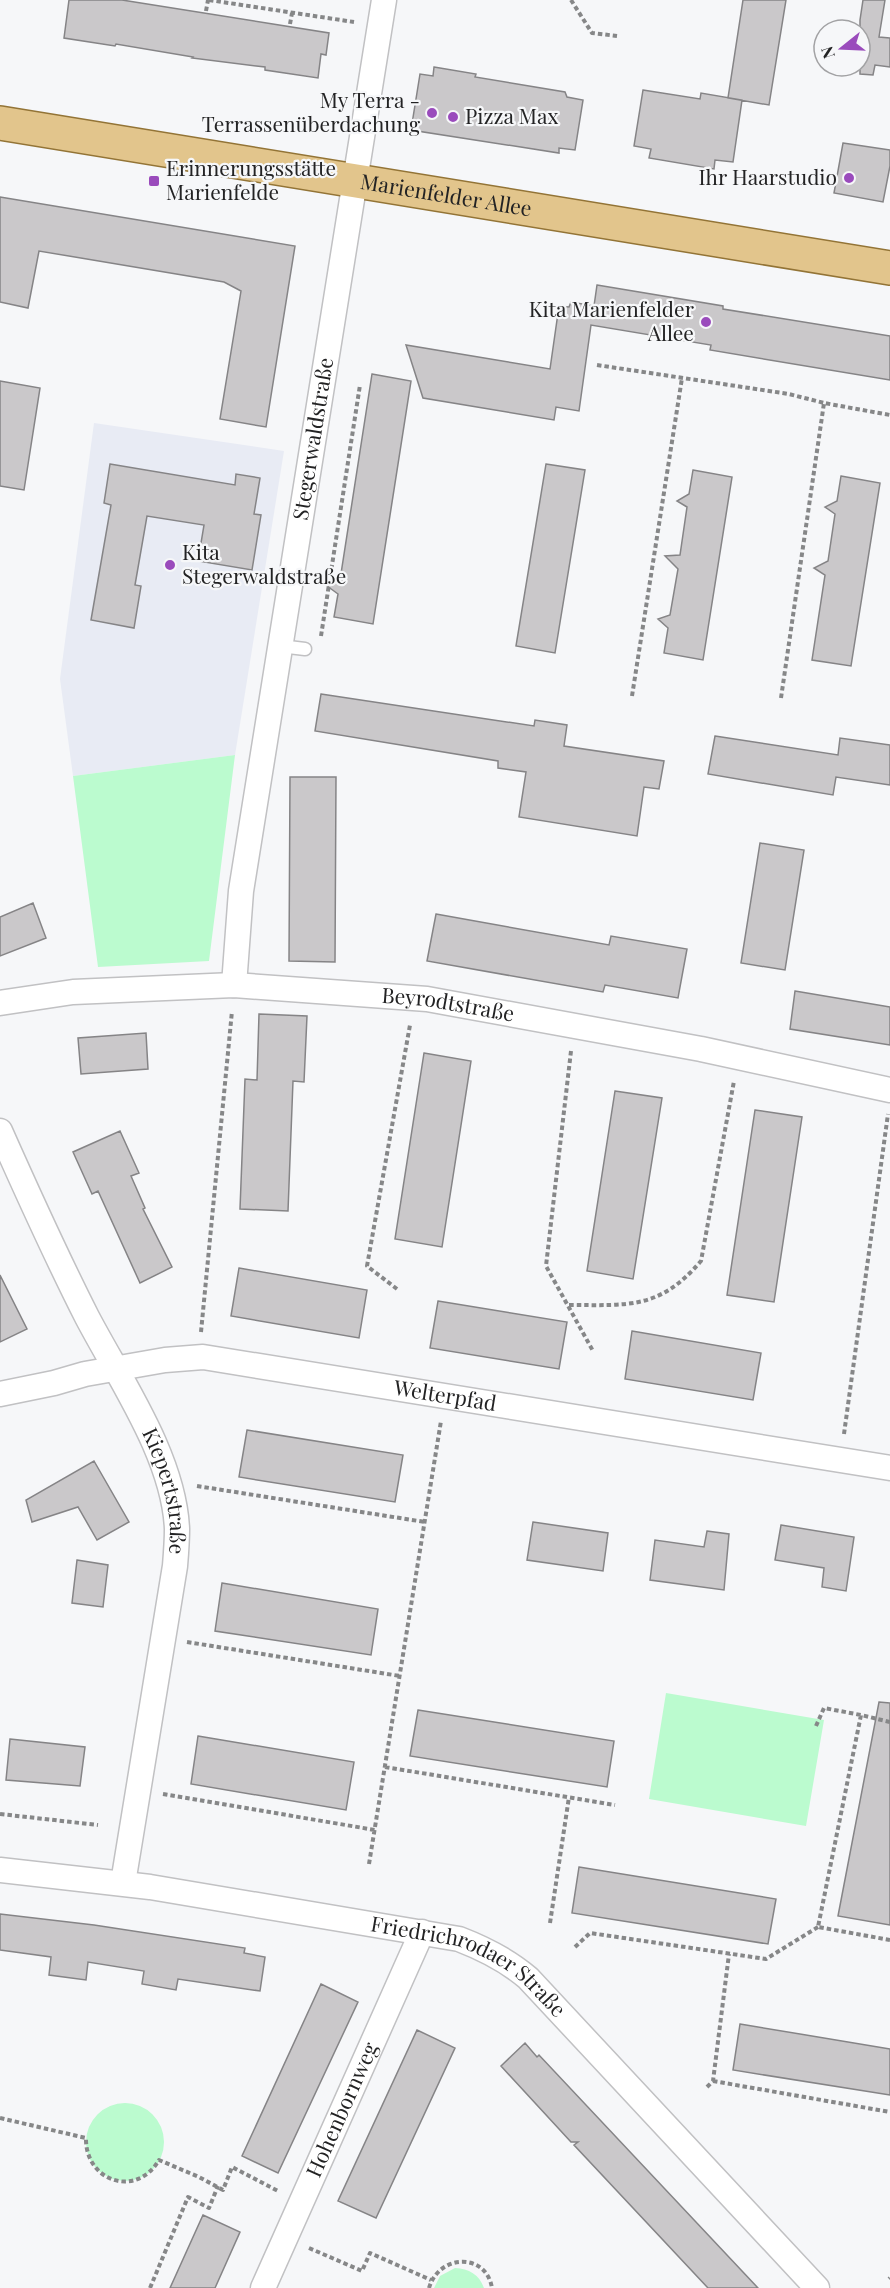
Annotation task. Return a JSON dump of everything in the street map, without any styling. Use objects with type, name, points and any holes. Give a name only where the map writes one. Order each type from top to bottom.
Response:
[{"type":"main road","name":"Marienfelder Allee","points":[[0,123],[890,268]]},
{"type":"street","name":"Stegerwaldstraße","points":[[234,994],[241,891],[384,0]]},
{"type":"street","name":"Beyrodtstraße","points":[[0,1003],[73,993],[427,999],[701,1049],[890,1097]]},
{"type":"street","name":"Kiepertstraße","points":[[0,1131],[86,1316],[142,1417],[162,1462],[175,1510],[177,1529],[175,1566],[123,1883]]},
{"type":"street","name":"Welterpfad","points":[[0,1394],[86,1374],[188,1357],[223,1359],[890,1468]]},
{"type":"street","name":"Friedrichrodaer Straße","points":[[0,1870],[123,1883],[422,1932],[459,1939],[484,1949],[528,1978],[817,2288]]},
{"type":"street","name":"Hohenbornweg","points":[[263,2288],[422,1932]]},
{"type":"lane","points":[[280,646],[305,649]]},
{"type":"path","points":[[206,11],[209,0],[355,22]]},
{"type":"path","points":[[572,0],[592,33],[617,36]]},
{"type":"path","points":[[290,24],[292,13]]},
{"type":"path","points":[[597,365],[789,394],[890,415]]},
{"type":"path","points":[[632,696],[682,378]]},
{"type":"path","points":[[320,640],[360,385]]},
{"type":"path","points":[[781,698],[824,403]]},
{"type":"path","points":[[200,1338],[234,994]]},
{"type":"path","points":[[397,1289],[367,1266],[411,1015]]},
{"type":"path","points":[[572,1041],[546,1266],[593,1351]]},
{"type":"path","points":[[569,1305],[627,1305],[648,1301],[685,1280],[702,1261],[736,1075]]},
{"type":"path","points":[[843,1441],[890,1097]]},
{"type":"path","points":[[369,1864],[442,1413]]},
{"type":"path","points":[[193,1486],[425,1522]]},
{"type":"path","points":[[182,1642],[400,1676]]},
{"type":"path","points":[[816,1726],[824,1708],[890,1722]]},
{"type":"path","points":[[818,1927],[861,1715]]},
{"type":"path","points":[[385,1767],[615,1805]]},
{"type":"path","points":[[160,1794],[375,1830]]},
{"type":"path","points":[[549,1923],[569,1797]]},
{"type":"path","points":[[0,1814],[98,1825]]},
{"type":"path","points":[[575,1947],[590,1933],[766,1959],[818,1927],[890,1941]]},
{"type":"path","points":[[707,2087],[713,2081],[729,1954]]},
{"type":"path","points":[[713,2081],[890,2112]]},
{"type":"path","points":[[0,2118],[86,2138],[89,2159],[96,2169],[113,2179],[133,2181],[145,2176],[155,2168],[159,2160],[223,2190],[232,2167],[284,2194]]},
{"type":"path","points":[[150,2288],[188,2197],[209,2208],[218,2186]]},
{"type":"path","points":[[303,2245],[362,2271],[370,2253],[431,2280]]},
{"type":"path","points":[[429,2288],[437,2271],[446,2264],[456,2261],[468,2262],[477,2266],[485,2274],[492,2288]]},
{"type":"shaded area","name":"Kita Stegerwaldstraße","points":[[94,423],[284,451],[235,755],[73,776],[60,679]]},
{"type":"green space","points":[[235,755],[209,961],[98,967],[73,776]]},
{"type":"green space","points":[[666,1693],[824,1720],[806,1826],[649,1799]]},
{"type":"green space","points":[[125,2103],[140,2106],[153,2114],[161,2127],[164,2142],[161,2157],[153,2170],[140,2178],[125,2181],[110,2178],[97,2170],[89,2157],[86,2142],[89,2127],[97,2114],[110,2106]]},
{"type":"green space","points":[[455,2268],[473,2273],[484,2288],[434,2288],[440,2276]]},
{"type":"building","points":[[69,0],[122,0],[329,33],[326,55],[321,54],[318,78],[265,70],[265,67],[64,38]]},
{"type":"building","points":[[743,0],[786,0],[769,105],[728,98]]},
{"type":"building","points":[[863,0],[885,0],[879,37],[890,38],[890,67],[875,65],[873,75],[872,18],[860,18]]},
{"type":"building","points":[[434,67],[476,74],[475,77],[565,92],[567,97],[583,100],[575,150],[559,148],[559,153],[411,130],[420,74],[433,76]]},
{"type":"building","points":[[643,90],[700,99],[701,93],[742,100],[733,162],[715,160],[714,169],[649,158],[651,149],[634,146]]},
{"type":"building","points":[[843,143],[890,150],[890,166],[883,202],[834,193]]},
{"type":"building","points":[[0,197],[295,246],[266,427],[220,419],[241,291],[224,282],[39,251],[28,308],[0,302]]},
{"type":"building","points":[[597,285],[723,306],[723,309],[890,336],[890,380],[710,350],[711,345],[591,325],[579,411],[556,407],[554,420],[423,398],[406,345],[550,369],[559,306],[569,307],[571,302],[594,306]]},
{"type":"building","points":[[372,374],[411,381],[373,624],[334,617],[338,594],[323,583],[340,580]]},
{"type":"building","points":[[0,381],[40,388],[24,490],[0,486]]},
{"type":"building","points":[[110,464],[235,485],[236,474],[260,478],[254,514],[261,515],[252,570],[198,561],[204,525],[147,516],[135,585],[141,586],[134,628],[91,620],[111,505],[104,503]]},
{"type":"building","points":[[546,464],[585,470],[555,653],[516,646]]},
{"type":"building","points":[[693,470],[732,477],[703,660],[664,653],[668,628],[658,619],[670,615],[678,569],[665,556],[680,555],[687,507],[677,501],[689,494]]},
{"type":"building","points":[[841,476],[880,483],[851,666],[812,660],[825,575],[814,568],[828,561],[835,514],[825,507],[837,501]]},
{"type":"building","points":[[321,694],[534,726],[535,720],[567,725],[564,746],[664,761],[659,789],[644,787],[637,836],[519,817],[526,772],[498,768],[498,761],[315,731]]},
{"type":"building","points":[[715,736],[838,755],[840,738],[890,745],[890,785],[836,777],[833,795],[708,774]]},
{"type":"building","points":[[290,777],[336,777],[335,962],[289,961]]},
{"type":"building","points":[[760,843],[804,850],[785,970],[741,963]]},
{"type":"building","points":[[33,903],[46,938],[0,956],[0,917]]},
{"type":"building","points":[[436,914],[609,945],[611,936],[687,949],[678,998],[605,985],[603,992],[427,961]]},
{"type":"building","points":[[795,991],[890,1007],[890,1045],[790,1029]]},
{"type":"building","points":[[259,1014],[307,1016],[304,1082],[293,1081],[288,1211],[240,1209],[245,1079],[257,1080]]},
{"type":"building","points":[[146,1033],[148,1069],[81,1074],[78,1038]]},
{"type":"building","points":[[424,1053],[471,1061],[442,1247],[395,1239]]},
{"type":"building","points":[[615,1091],[662,1098],[633,1279],[587,1271]]},
{"type":"building","points":[[755,1110],[802,1117],[774,1302],[727,1295]]},
{"type":"building","points":[[120,1131],[139,1173],[131,1176],[145,1208],[143,1209],[172,1267],[140,1283],[98,1191],[92,1194],[73,1152]]},
{"type":"building","points":[[239,1268],[367,1290],[359,1338],[231,1316]]},
{"type":"building","points":[[0,1275],[27,1329],[0,1342]]},
{"type":"building","points":[[438,1301],[567,1322],[559,1369],[430,1348]]},
{"type":"building","points":[[632,1331],[761,1353],[753,1400],[625,1379]]},
{"type":"building","points":[[247,1430],[403,1455],[395,1502],[239,1477]]},
{"type":"building","points":[[94,1461],[129,1522],[97,1540],[78,1507],[32,1522],[26,1500]]},
{"type":"building","points":[[533,1522],[608,1533],[603,1571],[527,1560]]},
{"type":"building","points":[[781,1525],[854,1537],[846,1591],[822,1587],[824,1568],[775,1560]]},
{"type":"building","points":[[707,1531],[729,1534],[724,1590],[650,1580],[655,1540],[704,1547]]},
{"type":"building","points":[[77,1560],[108,1565],[103,1607],[72,1603]]},
{"type":"building","points":[[222,1583],[378,1609],[371,1655],[215,1631]]},
{"type":"building","points":[[879,1702],[890,1703],[890,1925],[838,1916]]},
{"type":"building","points":[[418,1710],[614,1741],[607,1787],[410,1756]]},
{"type":"building","points":[[198,1736],[354,1762],[346,1810],[191,1784]]},
{"type":"building","points":[[10,1739],[85,1747],[80,1786],[6,1780]]},
{"type":"building","points":[[579,1867],[776,1899],[768,1944],[572,1913]]},
{"type":"building","points":[[0,1914],[94,1925],[245,1948],[244,1953],[265,1957],[260,1991],[178,1979],[176,1990],[142,1984],[144,1971],[88,1962],[86,1980],[49,1975],[51,1957],[0,1950]]},
{"type":"building","points":[[321,1984],[358,2002],[278,2173],[242,2156]]},
{"type":"building","points":[[740,2024],[890,2049],[890,2095],[733,2070]]},
{"type":"building","points":[[417,2030],[455,2048],[376,2218],[338,2201]]},
{"type":"building","points":[[525,2043],[537,2057],[539,2055],[758,2288],[708,2288],[574,2145],[578,2142],[571,2142],[501,2066]]},
{"type":"building","points":[[203,2215],[240,2232],[215,2288],[170,2288]]},
{"type":"place","name":"My Terra - Terrassenüberdachung","points":[[432,113]]},
{"type":"place","name":"Pizza Max","points":[[453,117]]},
{"type":"place","name":"Ihr Haarstudio","points":[[849,178]]},
{"type":"place","name":"Erinnerungsstätte Marienfelde","points":[[154,181]]},
{"type":"place","name":"Kita Marienfelder Allee","points":[[706,322]]},
{"type":"place","name":"Kita Stegerwaldstraße","points":[[170,565]]}]
